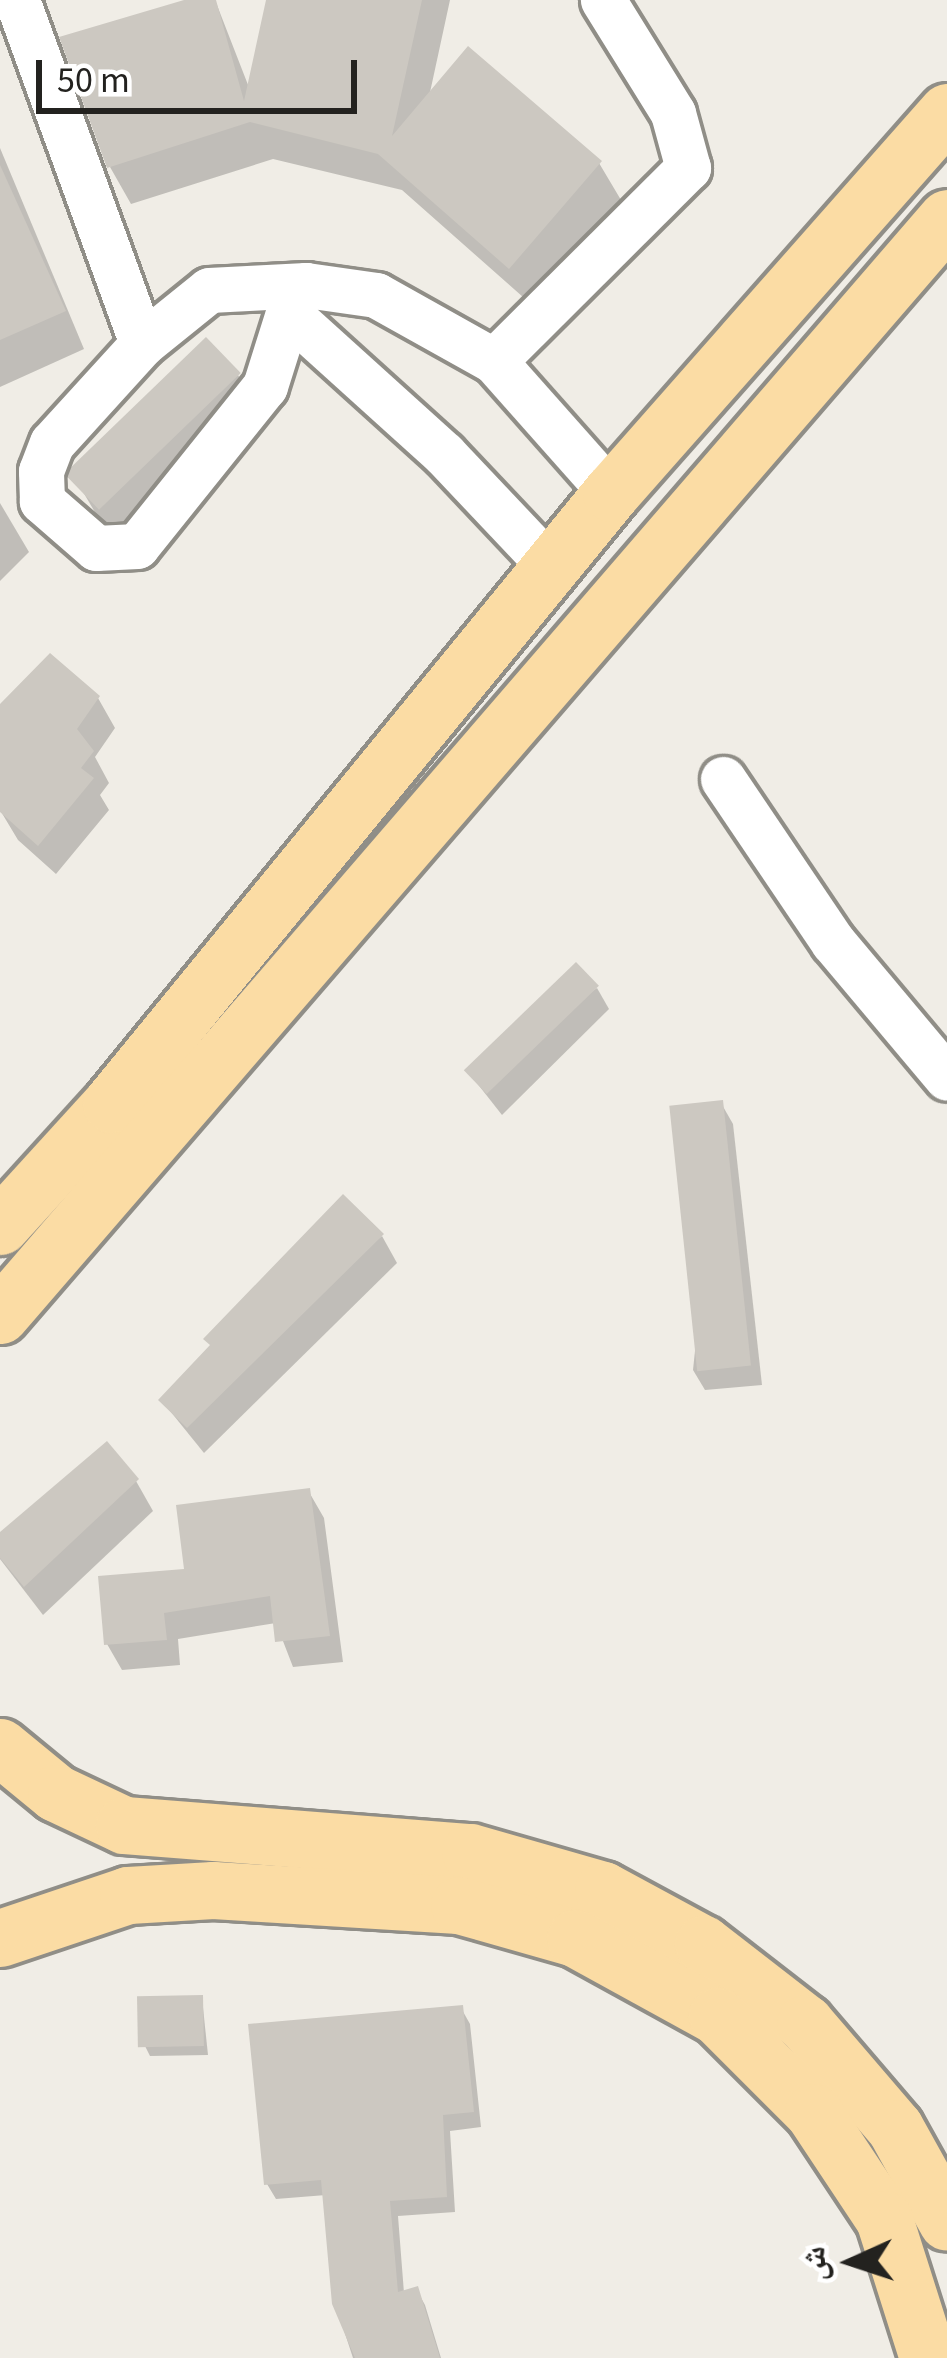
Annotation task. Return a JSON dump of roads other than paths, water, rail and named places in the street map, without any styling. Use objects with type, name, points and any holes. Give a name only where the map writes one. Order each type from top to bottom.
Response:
[{"type":"main road","points":[[0,1226],[111,1104],[611,493],[947,112]]},
{"type":"main road","points":[[0,1315],[947,218]]},
{"type":"main road","points":[[611,493],[659,547]]},
{"type":"main road","points":[[0,1747],[56,1793],[142,1829],[470,1852],[603,1890],[703,1944],[805,2023],[896,2128],[947,2222]]},
{"type":"main road","points":[[0,1938],[128,1895],[213,1890],[458,1905],[575,1938],[717,2016],[813,2112],[884,2219],[928,2358]]},
{"type":"lane","points":[[17,0],[142,344]]},
{"type":"lane","points":[[494,361],[688,168],[673,113],[603,0]]},
{"type":"lane","points":[[297,299],[265,386],[137,546],[96,548],[42,501],[41,471],[52,443],[142,344],[209,290],[297,299],[376,295],[494,361],[611,493]]},
{"type":"lane","points":[[297,299],[550,567]]},
{"type":"lane","points":[[722,779],[833,942],[947,1078]]}]
